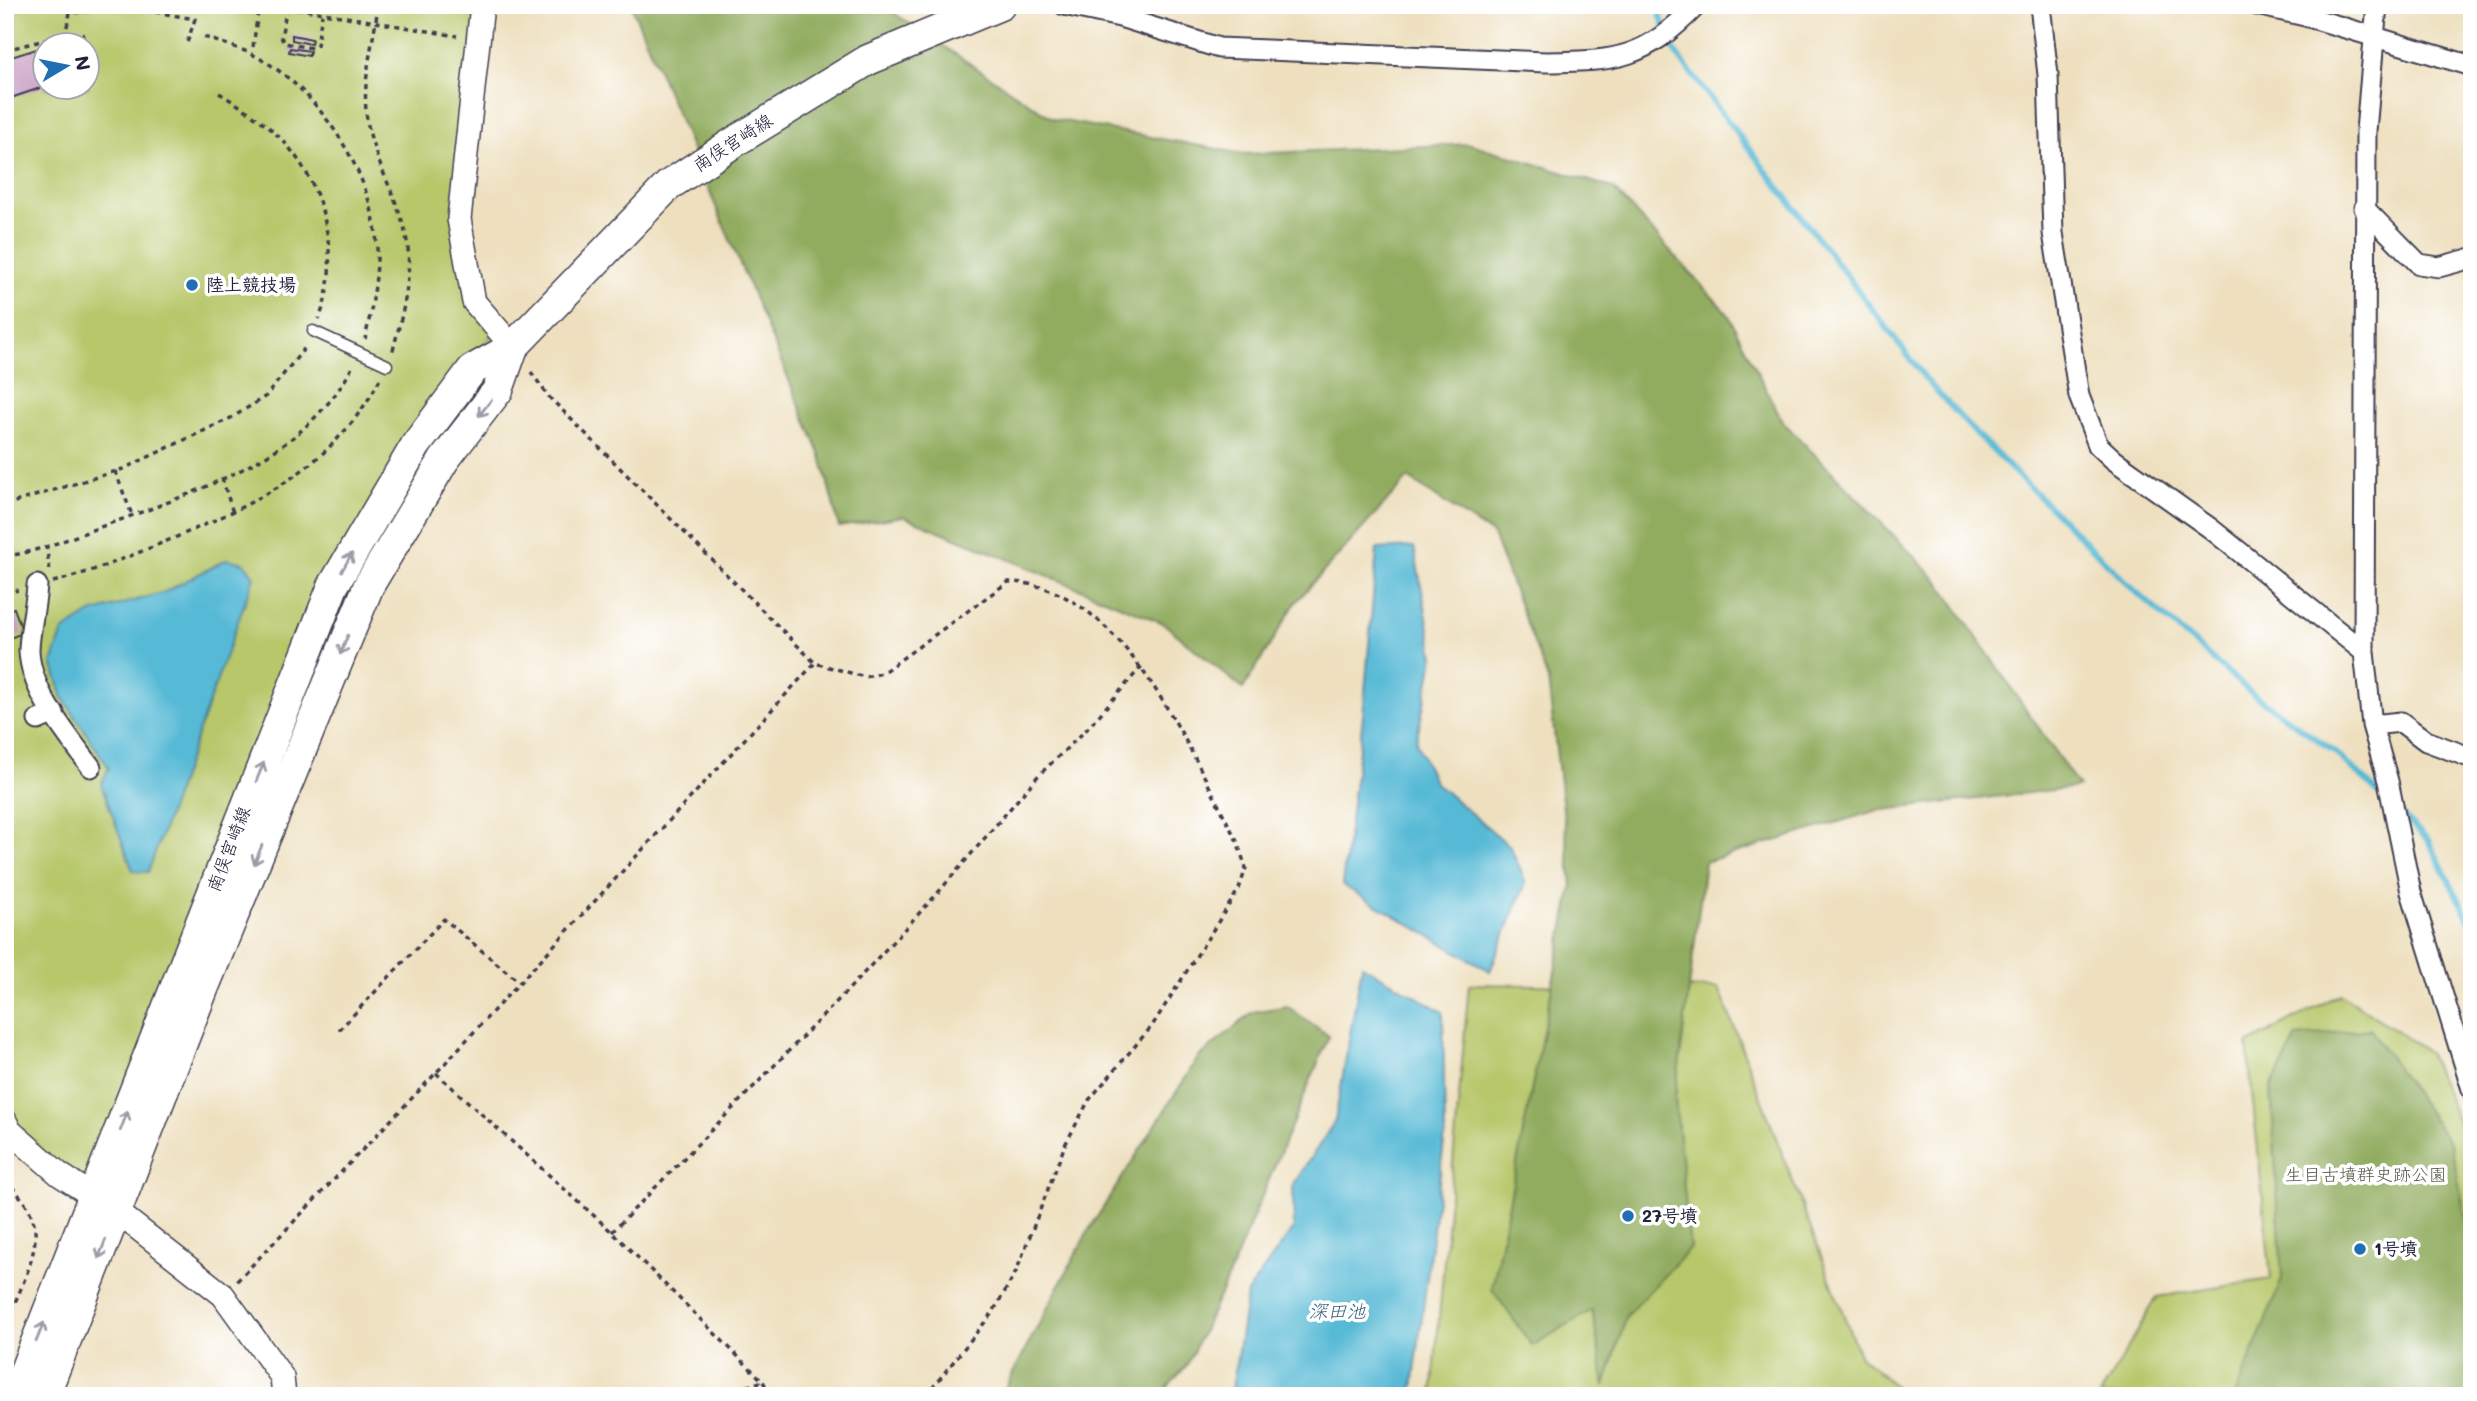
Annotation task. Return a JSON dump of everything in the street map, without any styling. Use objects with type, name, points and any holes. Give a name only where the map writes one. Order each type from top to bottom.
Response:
[{"type":"main road","name":"南俣宮崎線","points":[[44,1396],[105,1204],[333,586],[416,445],[472,370],[513,347],[669,185],[738,139],[868,60],[1000,5]]},
{"type":"main road","name":"南俣宮崎線","points":[[15,1396],[105,1204]]},
{"type":"street","points":[[482,5],[459,219],[474,302],[513,347]]},
{"type":"street","points":[[1064,5],[1120,17],[1219,48],[1546,62],[1594,61],[1627,56],[1649,47],[1674,29],[1697,5]]},
{"type":"street","points":[[2040,5],[2050,99],[2053,233],[2079,396],[2098,445],[2114,460],[2210,528],[2364,652]]},
{"type":"street","points":[[2258,5],[2472,66]]},
{"type":"street","points":[[2377,5],[2367,97],[2364,208],[2364,652],[2372,725],[2388,781],[2411,892],[2472,1089]]},
{"type":"street","points":[[2364,208],[2419,264],[2440,267],[2472,258]]},
{"type":"street","points":[[45,584],[29,649],[32,668],[46,717],[91,766]]},
{"type":"street","points":[[2372,725],[2402,722],[2426,741],[2472,758]]},
{"type":"street","points":[[5,1121],[10,1131],[59,1174],[105,1204],[223,1296],[282,1377],[284,1396]]},
{"type":"lane","points":[[313,331],[387,365]]},
{"type":"path","points":[[253,47],[259,5]]},
{"type":"path","points":[[277,5],[459,36]]},
{"type":"path","points":[[5,593],[45,584],[141,552],[233,513],[282,487],[325,453],[367,403],[387,365],[408,294],[408,247],[373,146],[366,113],[366,77],[378,5]]},
{"type":"path","points":[[287,7],[281,37],[284,43],[317,45],[322,13]]},
{"type":"path","points":[[5,50],[65,34],[70,13],[133,8],[195,19],[187,43]]},
{"type":"path","points":[[5,556],[46,545],[132,515],[222,478],[275,450],[305,426],[344,380],[359,352],[374,298],[376,229],[365,187],[348,150],[307,95],[248,52],[204,37]]},
{"type":"path","points":[[5,505],[115,471],[233,417],[266,396],[290,370],[313,331],[328,279],[329,246],[323,212],[295,154],[272,130],[219,93]]},
{"type":"path","points":[[513,347],[549,397],[815,663],[865,677],[882,673],[1008,582],[1031,582],[1094,613],[1142,666],[1237,841],[1246,868],[1239,888],[1152,1026],[1088,1100],[1065,1145],[1016,1272],[993,1312],[926,1396]]},
{"type":"path","points":[[115,471],[132,515]]},
{"type":"path","points":[[222,478],[233,513]]},
{"type":"path","points":[[45,584],[46,545]]},
{"type":"path","points":[[223,1296],[436,1073],[518,981],[815,663]]},
{"type":"path","points":[[612,1232],[866,970],[936,895],[1038,776],[1087,729],[1142,666]]},
{"type":"path","points":[[339,1031],[444,919],[518,981]]},
{"type":"path","points":[[436,1073],[612,1232],[762,1381],[771,1396]]},
{"type":"path","points":[[5,1179],[25,1202],[34,1223],[31,1263],[5,1325]]},
{"type":"path","points":[[718,1396],[762,1381]]},
{"type":"green space","points":[[5,5],[482,5],[459,219],[474,302],[496,328],[333,586],[94,1198],[5,1121]]},
{"type":"green space","points":[[631,5],[882,5],[1053,119],[1244,154],[1471,144],[1613,188],[1728,314],[1782,421],[1939,582],[2079,787],[1875,811],[1705,862],[1675,1098],[1690,1248],[1627,1315],[1605,1386],[1592,1310],[1532,1346],[1492,1289],[1572,886],[1548,680],[1493,535],[1408,478],[1296,602],[1243,689],[1163,623],[903,516],[839,527],[821,456]]},
{"type":"green space","points":[[1469,984],[1719,988],[1859,1355],[1906,1396],[1432,1396]]},
{"type":"green space","name":"生目古墳群史跡公園","points":[[2341,994],[2428,1052],[2472,1154],[2472,1396],[2100,1396],[2157,1297],[2271,1279],[2247,1044]]},
{"type":"green space","points":[[1287,1006],[1329,1036],[1229,1275],[1187,1365],[1160,1396],[1001,1396],[1087,1233],[1198,1058],[1253,1012]]},
{"type":"green space","name":"生目古墳群史跡公園","points":[[2370,1029],[2451,1145],[2472,1247],[2472,1396],[2235,1396],[2282,1279],[2271,1087],[2297,1037]]},
{"type":"water","points":[[1414,547],[1434,656],[1416,742],[1434,782],[1510,846],[1526,883],[1490,971],[1342,885],[1363,716],[1377,549]]},
{"type":"water","points":[[227,559],[244,563],[254,577],[148,872],[133,871],[101,784],[109,768],[63,698],[52,663],[63,631],[91,613],[165,592]]},
{"type":"water","name":"深田池","points":[[1362,965],[1443,1012],[1445,1135],[1412,1396],[1231,1396],[1247,1293],[1294,1227],[1293,1185],[1335,1121]]},
{"type":"building","points":[[292,35],[312,39],[311,44],[292,40]]},
{"type":"building","points":[[290,48],[310,51],[309,56],[289,52]]},
{"type":"building","points":[[32,50],[32,91],[5,100],[5,59]]},
{"type":"building","points":[[14,608],[23,633],[10,638],[5,611]]},
{"type":"waterway","points":[[1656,5],[1675,52],[1929,383],[1977,435],[2134,590],[2251,693],[2335,752],[2385,799]]},
{"type":"waterway","points":[[2401,814],[2428,840],[2472,925]]},
{"type":"place","name":"陸上競技場","points":[[192,285]]},
{"type":"place","name":"27号墳","points":[[1628,1216]]},
{"type":"place","name":"1号墳","points":[[2360,1249]]}]
